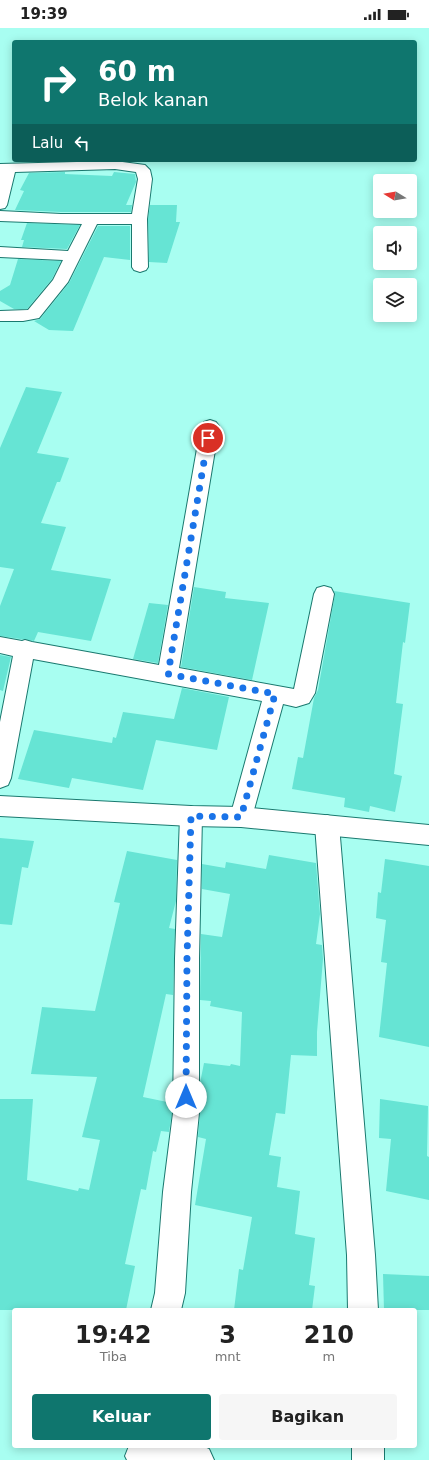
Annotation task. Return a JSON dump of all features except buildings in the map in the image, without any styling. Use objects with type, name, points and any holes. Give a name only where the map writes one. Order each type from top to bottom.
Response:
[{"type":"street","points":[[0,205],[4,168],[76,163],[140,168],[143,170],[145,179],[139,219],[140,266]]},
{"type":"street","points":[[0,216],[139,219]]},
{"type":"street","points":[[0,316],[23,316],[33,314],[60,282],[92,219]]},
{"type":"street","points":[[0,252],[74,256]]},
{"type":"street","points":[[168,674],[210,426]]},
{"type":"street","points":[[0,645],[25,648],[296,698],[301,697],[304,693],[324,594]]},
{"type":"street","points":[[0,778],[25,648]]},
{"type":"street","points":[[241,817],[275,694]]},
{"type":"street","points":[[0,806],[191,816],[241,817],[429,835]]},
{"type":"street","points":[[166,1308],[170,1293],[176,1192],[186,1113],[187,958],[191,816]]},
{"type":"street","points":[[327,825],[361,1255],[363,1308]]},
{"type":"street","points":[[368,1448],[368,1460]]},
{"type":"street","points":[[141,1454],[198,1460]]},
{"type":"route","points":[[186,1097],[187,958],[191,816],[241,817],[275,694],[168,674],[208,438]]}]
